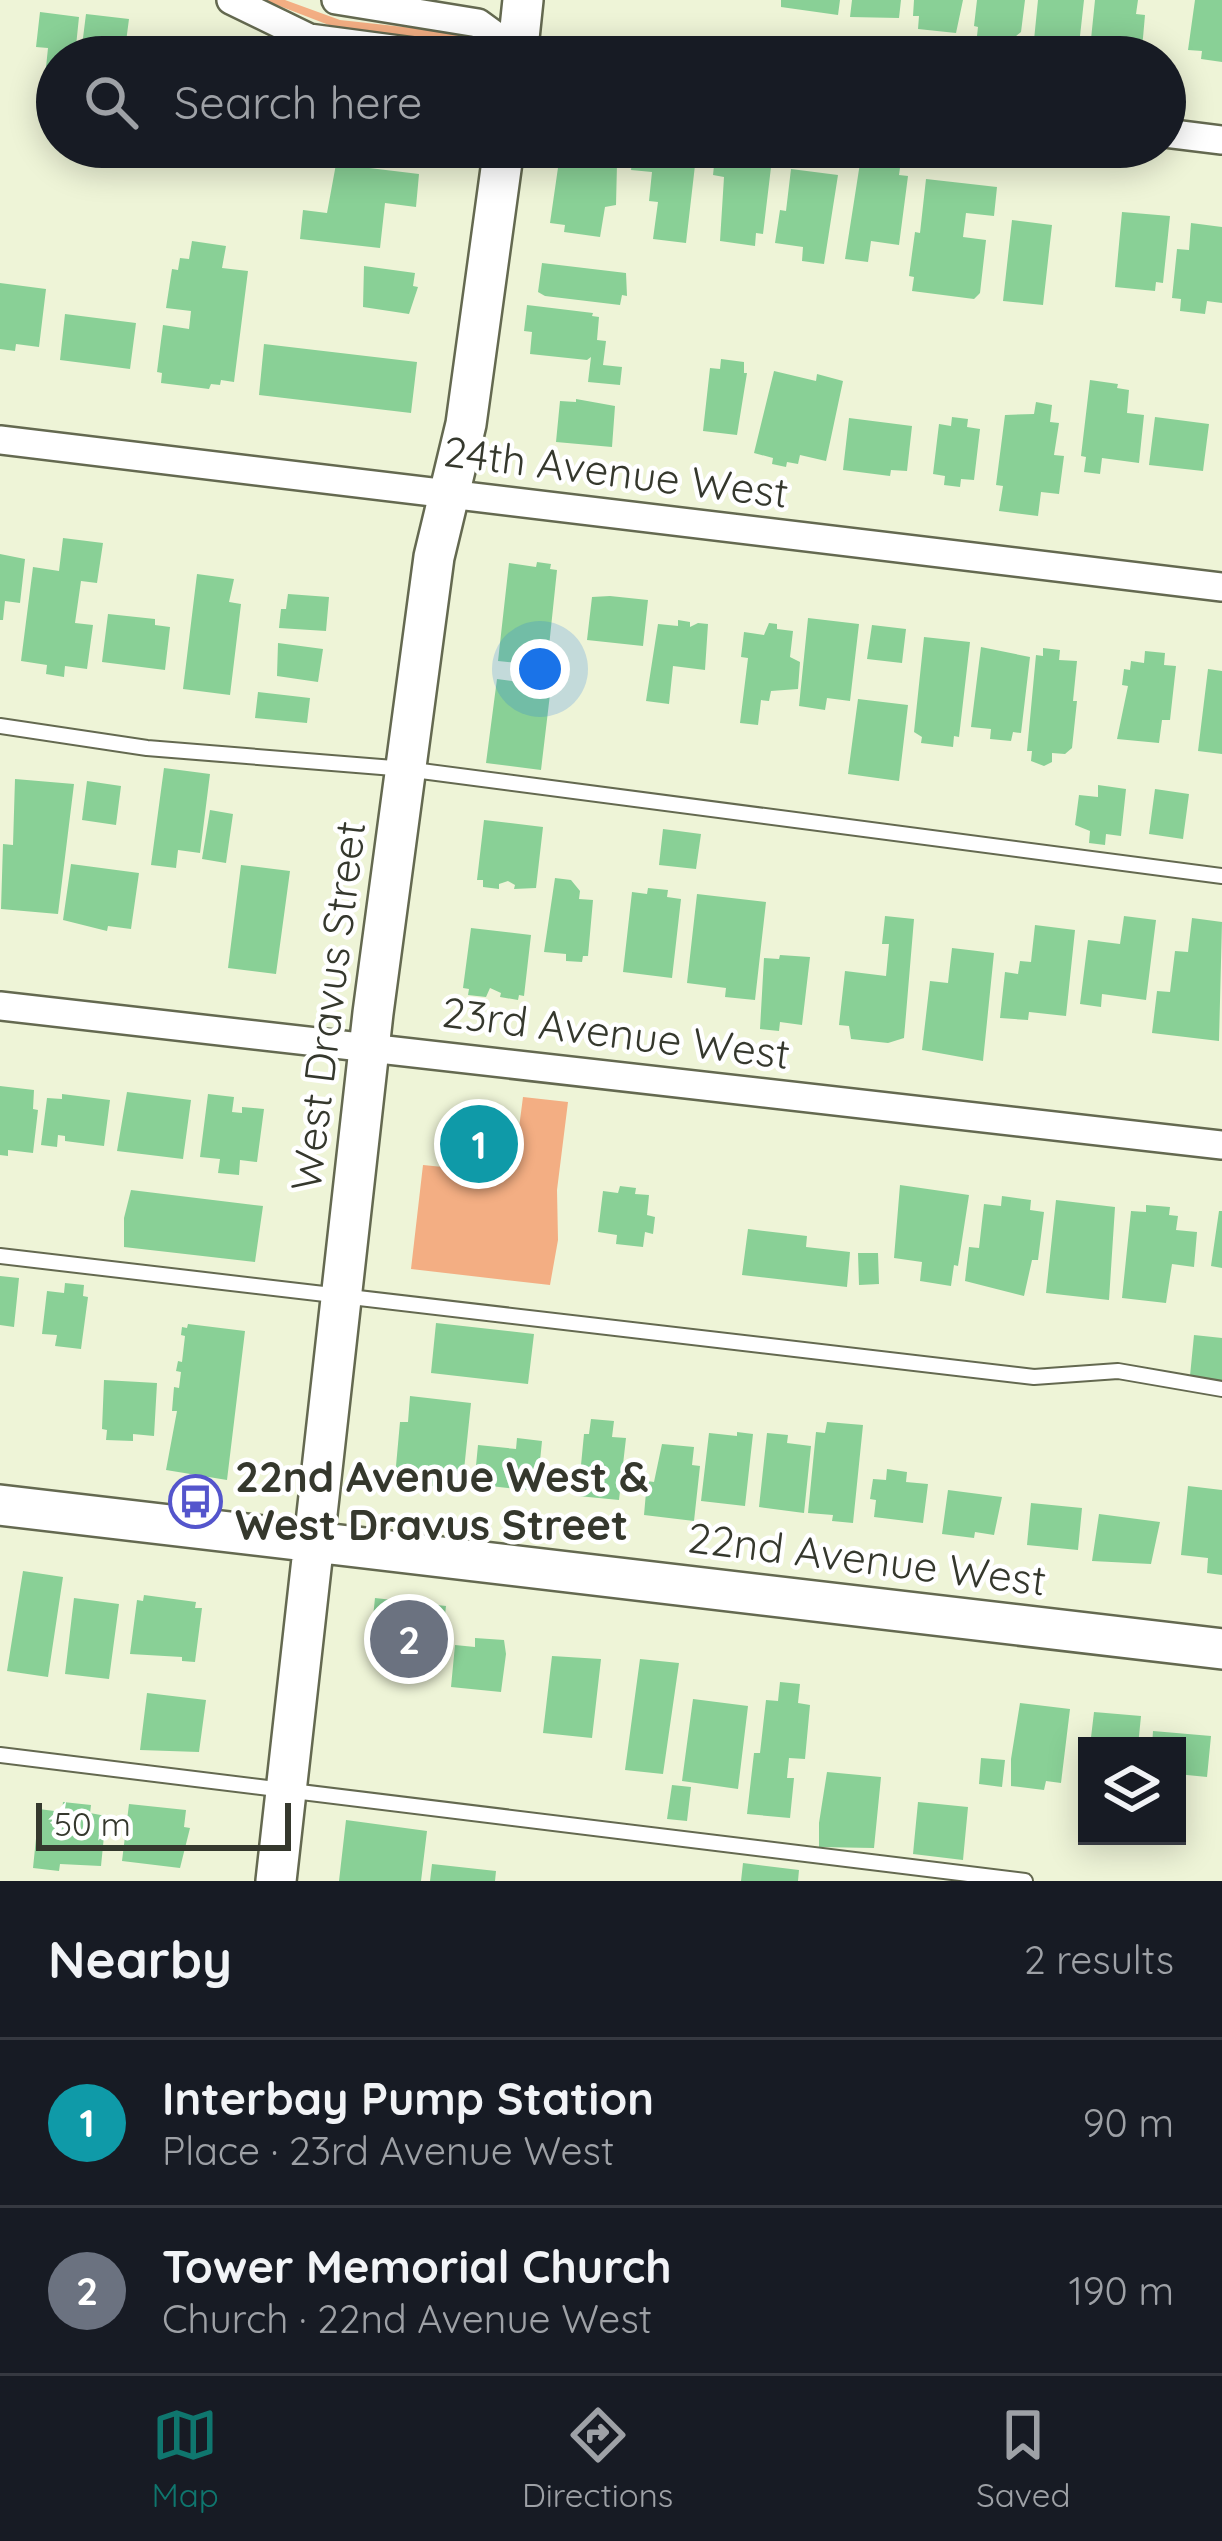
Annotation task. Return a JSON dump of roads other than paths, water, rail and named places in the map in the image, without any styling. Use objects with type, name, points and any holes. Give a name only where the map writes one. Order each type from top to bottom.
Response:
[{"type":"street","points":[[231,0],[305,36]]},
{"type":"street","points":[[336,0],[478,22],[491,36]]},
{"type":"street","points":[[513,36],[523,0]]},
{"type":"street","points":[[1186,136],[1222,140]]},
{"type":"street","name":"West Dravus Street","points":[[277,1881],[369,1047],[434,557],[466,424],[501,168]]},
{"type":"street","name":"24th Avenue West","points":[[0,440],[1222,587]]},
{"type":"street","name":"23rd Avenue West","points":[[0,1006],[1222,1145]]},
{"type":"street","name":"22nd Avenue West","points":[[0,1504],[1222,1649]]},
{"type":"lane","points":[[0,726],[147,748],[406,769],[1222,876]]},
{"type":"lane","points":[[0,1256],[1034,1377],[1118,1371],[1222,1389]]},
{"type":"lane","points":[[0,1755],[1025,1881]]},
{"type":"place","name":"Interbay Pump Station","points":[[479,1144]]},
{"type":"place","name":"22nd Avenue West & West Dravus Street","points":[[196,1501]]},
{"type":"place","name":"Tower Memorial Church","points":[[409,1639]]}]
